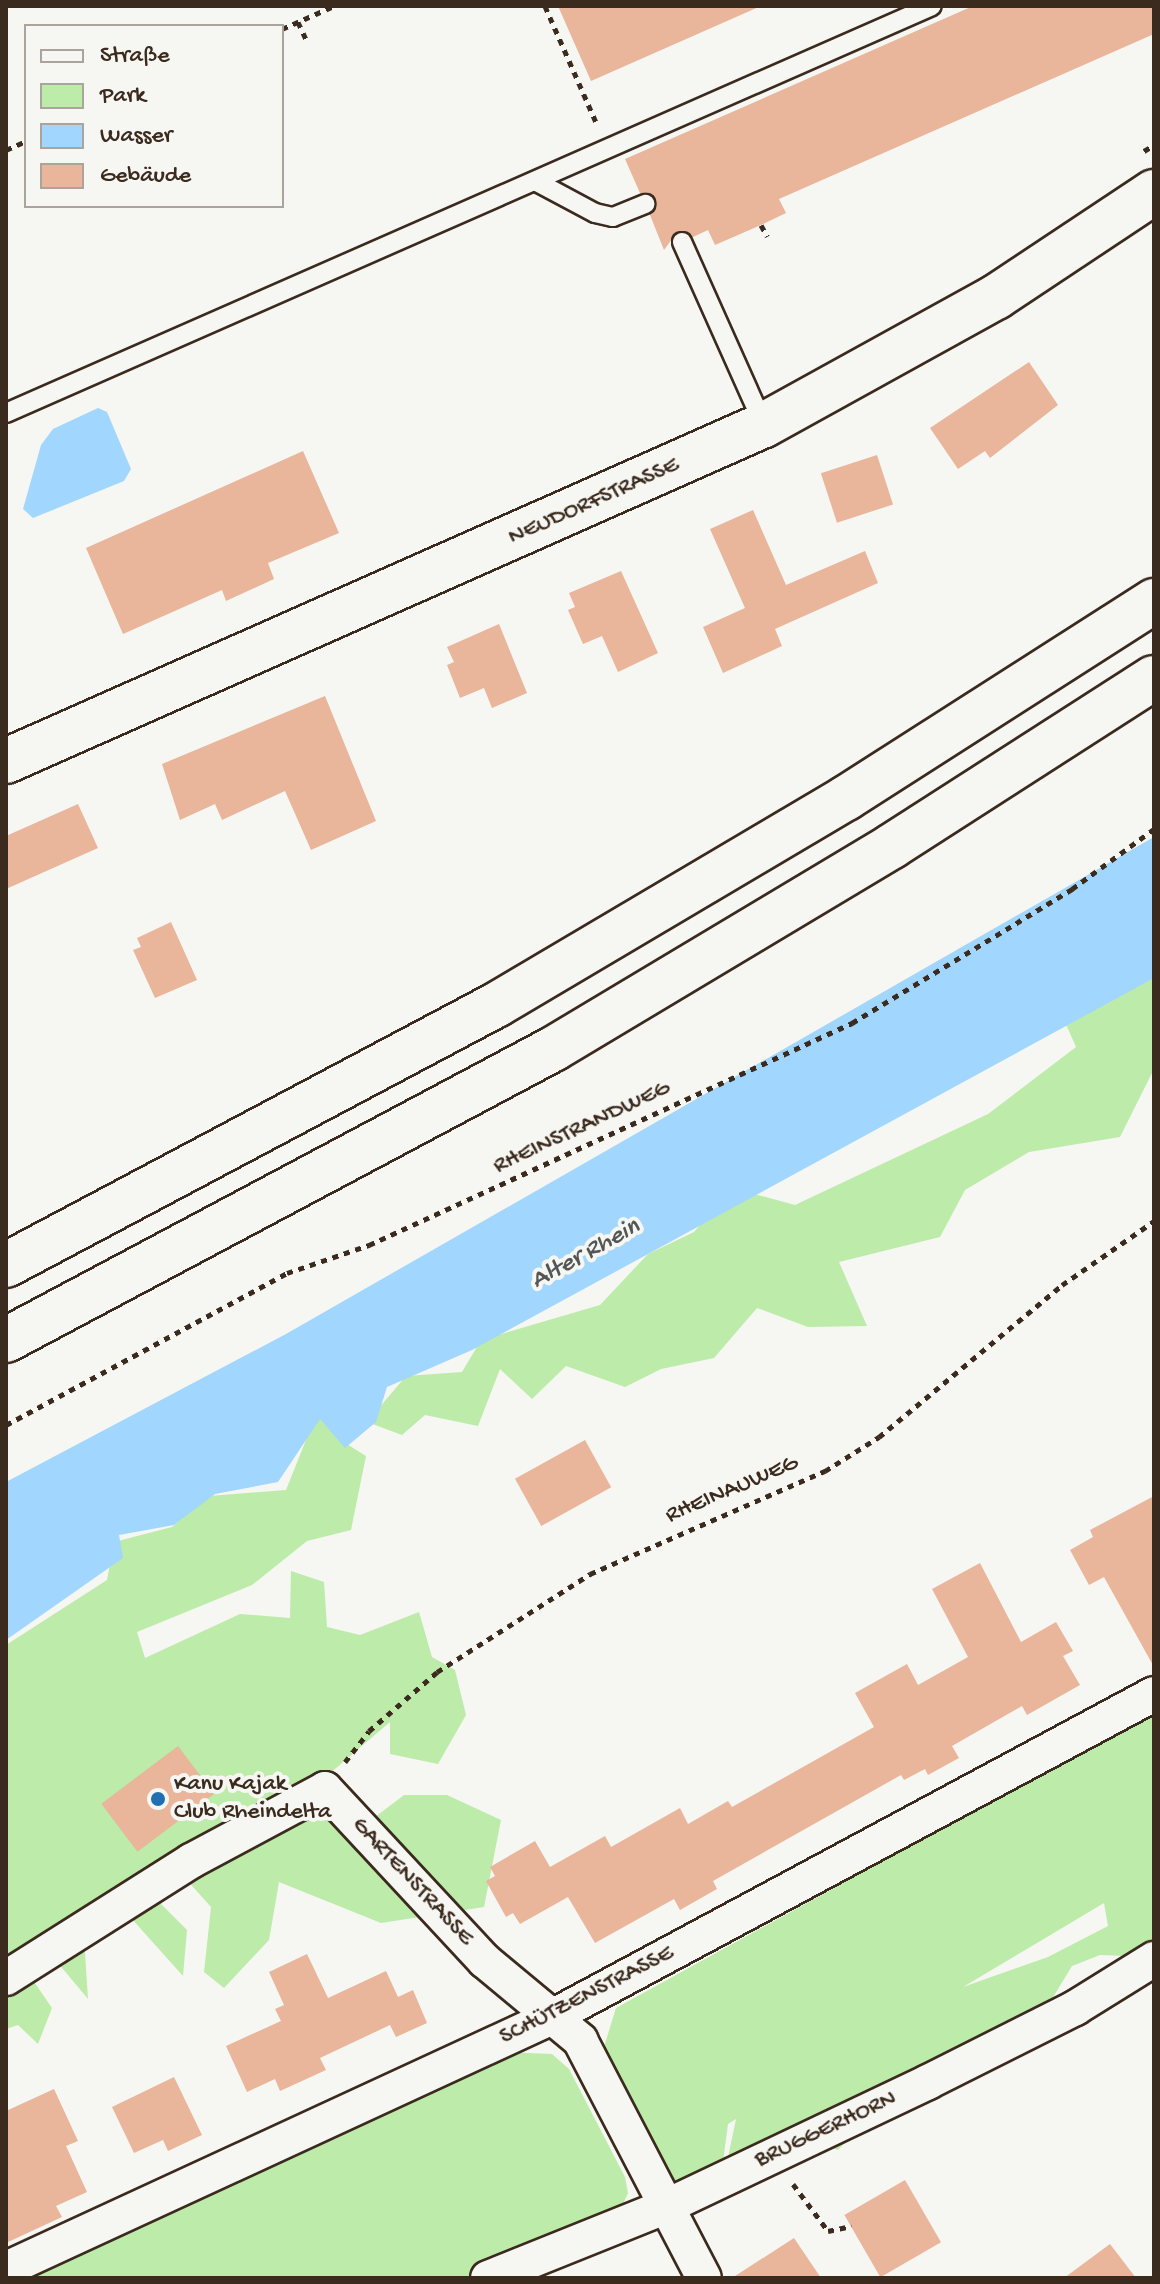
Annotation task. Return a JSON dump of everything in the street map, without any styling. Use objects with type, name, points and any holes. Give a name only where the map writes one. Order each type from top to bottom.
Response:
[{"type":"main road","name":"NEUDORFSTRASSE","points":[[6,761],[764,425],[972,311],[1154,192]]},
{"type":"main road","points":[[6,1265],[510,998],[846,798],[1154,601]]},
{"type":"main road","points":[[6,1340],[553,1049],[892,846],[1154,678]]},
{"type":"street","name":"SCHÜTZENSTRASSE","points":[[6,2269],[550,2018],[1154,1694]]},
{"type":"street","points":[[6,1978],[191,1861],[325,1789]]},
{"type":"street","name":"GARTENSTRASSE","points":[[325,1789],[485,1961],[580,2040],[704,2278]]},
{"type":"street","name":"BRUGGERHORN","points":[[488,2278],[665,2207],[772,2156],[1075,2008],[1154,1959]]},
{"type":"lane","points":[[6,413],[932,6]]},
{"type":"lane","points":[[537,182],[595,213],[613,217],[645,204]]},
{"type":"lane","points":[[682,242],[764,425]]},
{"type":"path","points":[[284,28],[334,6]]},
{"type":"path","points":[[545,6],[597,124]]},
{"type":"path","points":[[298,22],[306,39]]},
{"type":"path","points":[[761,225],[767,236]]},
{"type":"path","name":"RHEINSTRANDWEG","points":[[6,1425],[287,1273],[369,1245],[852,1023],[1072,889],[1154,829]]},
{"type":"path","name":"RHEINAUWEG","points":[[325,1789],[369,1731],[437,1672],[590,1574],[825,1471],[879,1437],[1062,1285],[1154,1221]]},
{"type":"path","points":[[772,2156],[828,2231],[851,2226]]},
{"type":"green space","points":[[1154,967],[1154,1069],[1120,1137],[1029,1152],[965,1190],[940,1237],[839,1262],[867,1326],[808,1327],[757,1308],[714,1358],[661,1369],[625,1387],[566,1366],[532,1399],[500,1369],[478,1426],[425,1415],[402,1435],[367,1422],[406,1376],[462,1372],[481,1340],[600,1305],[648,1254],[694,1232],[732,1188],[795,1205],[988,1114],[1076,1047],[1057,1004]]},
{"type":"green space","points":[[318,1410],[345,1443],[366,1456],[351,1530],[307,1541],[252,1585],[137,1632],[145,1658],[240,1614],[290,1618],[291,1571],[324,1582],[327,1627],[360,1635],[419,1612],[432,1657],[455,1670],[466,1715],[438,1764],[390,1754],[390,1722],[274,1821],[318,1818],[362,1827],[404,1795],[447,1795],[501,1820],[484,1907],[381,1923],[279,1882],[269,1940],[224,1988],[204,1972],[211,1907],[177,1869],[146,1889],[187,1930],[183,1976],[123,1909],[83,1922],[88,1999],[48,1951],[28,1973],[52,2008],[38,2044],[18,2025],[6,2029],[6,1645],[107,1580],[114,1542],[172,1527],[209,1496],[286,1490]]},
{"type":"green space","points":[[1154,1712],[1154,1957],[1100,1955],[1072,1966],[1044,2012],[969,2070],[920,2065],[838,2150],[801,2140],[723,2181],[736,2119],[728,2124],[722,2169],[689,2184],[674,2183],[603,2050],[616,2008]],"holes":[[[1104,1903],[1108,1926],[1048,1957],[963,1987]]]},
{"type":"green space","points":[[501,2052],[552,2054],[569,2069],[625,2177],[628,2193],[620,2211],[470,2278],[19,2278]]},
{"type":"water","points":[[98,408],[107,412],[131,469],[124,481],[33,518],[23,509],[41,445],[53,429]]},
{"type":"water","name":"Alter Rhein","points":[[1154,837],[1154,978],[472,1350],[387,1387],[376,1422],[345,1448],[320,1419],[278,1482],[215,1494],[174,1525],[119,1535],[123,1558],[6,1640],[6,1482],[286,1334]]},
{"type":"building","points":[[558,6],[761,6],[591,81]]},
{"type":"building","points":[[973,6],[1154,6],[1154,34],[779,199],[786,213],[761,225],[715,245],[708,230],[693,237],[678,231],[664,250],[650,215],[656,199],[640,193],[625,159]]},
{"type":"building","points":[[1029,362],[1058,405],[990,458],[985,451],[958,469],[930,428]]},
{"type":"building","points":[[303,451],[339,533],[268,563],[274,579],[226,601],[222,590],[123,634],[86,548]]},
{"type":"building","points":[[877,455],[893,504],[837,523],[821,473]]},
{"type":"building","points":[[753,510],[786,585],[865,551],[878,583],[775,629],[782,646],[723,673],[703,627],[745,608],[710,529]]},
{"type":"building","points":[[621,571],[658,653],[618,672],[602,636],[583,644],[568,610],[575,607],[569,593]]},
{"type":"building","points":[[499,624],[527,693],[492,708],[484,688],[460,698],[447,665],[454,662],[447,647]]},
{"type":"building","points":[[325,696],[376,821],[311,850],[285,791],[222,820],[215,804],[180,820],[162,764]]},
{"type":"building","points":[[78,804],[98,848],[6,889],[6,836]]},
{"type":"building","points":[[171,922],[197,980],[155,998],[133,950],[141,947],[137,938]]},
{"type":"building","points":[[585,1440],[611,1487],[541,1526],[515,1479]]},
{"type":"building","points":[[1154,1496],[1154,1667],[1104,1577],[1089,1585],[1070,1550],[1093,1537],[1090,1530]]},
{"type":"building","points":[[980,1563],[1021,1642],[1056,1622],[1073,1651],[1063,1656],[1080,1685],[1027,1715],[1022,1706],[952,1746],[959,1758],[928,1775],[925,1769],[904,1780],[901,1775],[713,1881],[717,1889],[680,1910],[674,1899],[595,1943],[568,1897],[520,1924],[513,1913],[506,1917],[486,1881],[495,1876],[490,1867],[535,1841],[550,1867],[605,1836],[611,1847],[680,1808],[688,1824],[728,1801],[732,1807],[874,1727],[855,1693],[907,1664],[918,1685],[968,1657],[932,1589]]},
{"type":"building","name":"Kanu Kajak Club Rheindelta","points":[[178,1746],[214,1794],[137,1852],[101,1804]]},
{"type":"building","points":[[307,1954],[328,1998],[386,1971],[398,1997],[413,1990],[427,2023],[396,2037],[390,2025],[320,2058],[326,2070],[280,2091],[275,2079],[247,2092],[226,2046],[281,2021],[275,2009],[284,2005],[269,1972]]},
{"type":"building","points":[[174,2077],[202,2135],[168,2151],[163,2140],[134,2153],[112,2107]]},
{"type":"building","points":[[54,2089],[78,2141],[66,2146],[87,2192],[56,2206],[62,2217],[6,2243],[6,2111]]},
{"type":"building","points":[[905,2180],[941,2242],[880,2277],[844,2215]]},
{"type":"building","points":[[794,2238],[821,2278],[732,2278]]},
{"type":"building","points":[[1110,2244],[1136,2278],[1064,2278]]},
{"type":"place","name":"Kanu Kajak Club Rheindelta","points":[[158,1799]]}]
